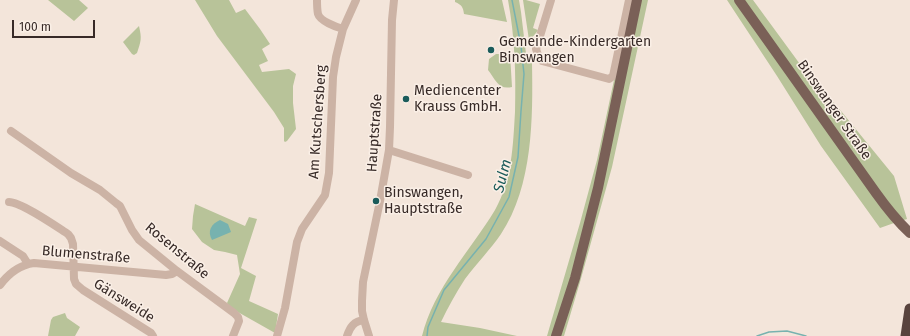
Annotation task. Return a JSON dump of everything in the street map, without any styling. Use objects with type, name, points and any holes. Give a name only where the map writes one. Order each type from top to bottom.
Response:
[{"type":"highway","points":[[906,336],[910,309]]},
{"type":"main road","points":[[556,336],[575,278],[598,188],[638,0]]},
{"type":"main road","name":"Binswanger Straße","points":[[739,0],[876,193],[906,229]]},
{"type":"street","points":[[317,0],[317,11],[320,18],[336,27],[343,29]]},
{"type":"street","name":"Am Kutschersberg","points":[[277,336],[297,242],[302,229],[325,195],[329,172],[333,77],[336,57],[343,29],[356,0]]},
{"type":"street","name":"Hauptstraße","points":[[369,336],[364,320],[362,301],[363,282],[389,150],[392,20],[394,0]]},
{"type":"street","points":[[550,0],[536,49],[539,58],[542,61],[606,79],[613,76],[630,0]]},
{"type":"street","name":"Rosenstraße","points":[[11,131],[67,170],[100,190],[120,206],[132,230],[139,240],[238,317],[239,321],[233,336]]},
{"type":"street","points":[[389,150],[468,175]]},
{"type":"street","name":"Gänsweide","points":[[9,202],[13,202],[23,207],[68,234],[73,244],[74,278],[79,288],[151,333],[153,336]]},
{"type":"street","points":[[0,241],[23,256],[28,264]]},
{"type":"street","name":"Blumenstraße","points":[[0,285],[6,277],[15,270],[34,263],[166,275],[177,271]]},
{"type":"street","points":[[347,336],[352,325],[364,320]]},
{"type":"green space","points":[[48,0],[79,0],[88,8],[74,21]]},
{"type":"green space","points":[[195,0],[229,0],[236,13],[245,9],[270,44],[262,49],[268,61],[259,65],[262,72],[289,69],[296,74],[293,86],[293,103],[296,129],[287,141],[284,141],[284,128],[274,112],[217,36]]},
{"type":"green space","points":[[455,0],[502,0],[507,22],[464,14],[462,6],[455,2]]},
{"type":"green space","points":[[508,0],[519,0],[527,62],[532,63],[531,129],[525,173],[512,215],[501,234],[465,279],[441,322],[517,336],[422,336],[435,302],[454,270],[495,210],[505,187],[511,162],[515,112],[514,42]]},
{"type":"green space","points":[[523,0],[540,4],[533,28],[538,30],[530,40],[529,40]]},
{"type":"green space","points":[[631,0],[648,0],[612,167],[564,336],[547,336],[597,160]]},
{"type":"green space","points":[[727,0],[753,0],[805,71],[841,111],[894,176],[907,219],[880,228],[821,146]]},
{"type":"green space","points":[[139,26],[141,37],[140,43],[137,53],[134,55],[123,42]]},
{"type":"green space","points":[[496,54],[510,54],[512,87],[507,88],[500,86],[488,70],[489,59]]},
{"type":"green space","points":[[195,204],[245,226],[249,217],[257,219],[241,268],[256,276],[249,301],[278,314],[275,333],[229,307],[227,303],[240,274],[237,255],[214,250],[202,242],[192,229]]},
{"type":"green space","points":[[65,313],[67,318],[80,327],[75,336],[48,336],[53,317]]},
{"type":"water","points":[[220,220],[228,224],[231,232],[212,240],[210,234],[211,228]]},
{"type":"waterway","name":"Sulm","points":[[427,336],[428,327],[444,290],[486,239],[509,197],[518,157],[524,74],[521,46],[512,0]]},
{"type":"waterway","points":[[757,336],[769,332],[787,331],[806,336]]},
{"type":"place","name":"Gemeinde-Kindergarten Binswangen","points":[[491,50]]},
{"type":"place","name":"Mediencenter Krauss GmbH.","points":[[406,99]]},
{"type":"place","name":"Binswangen, Hauptstraße","points":[[376,201]]}]
